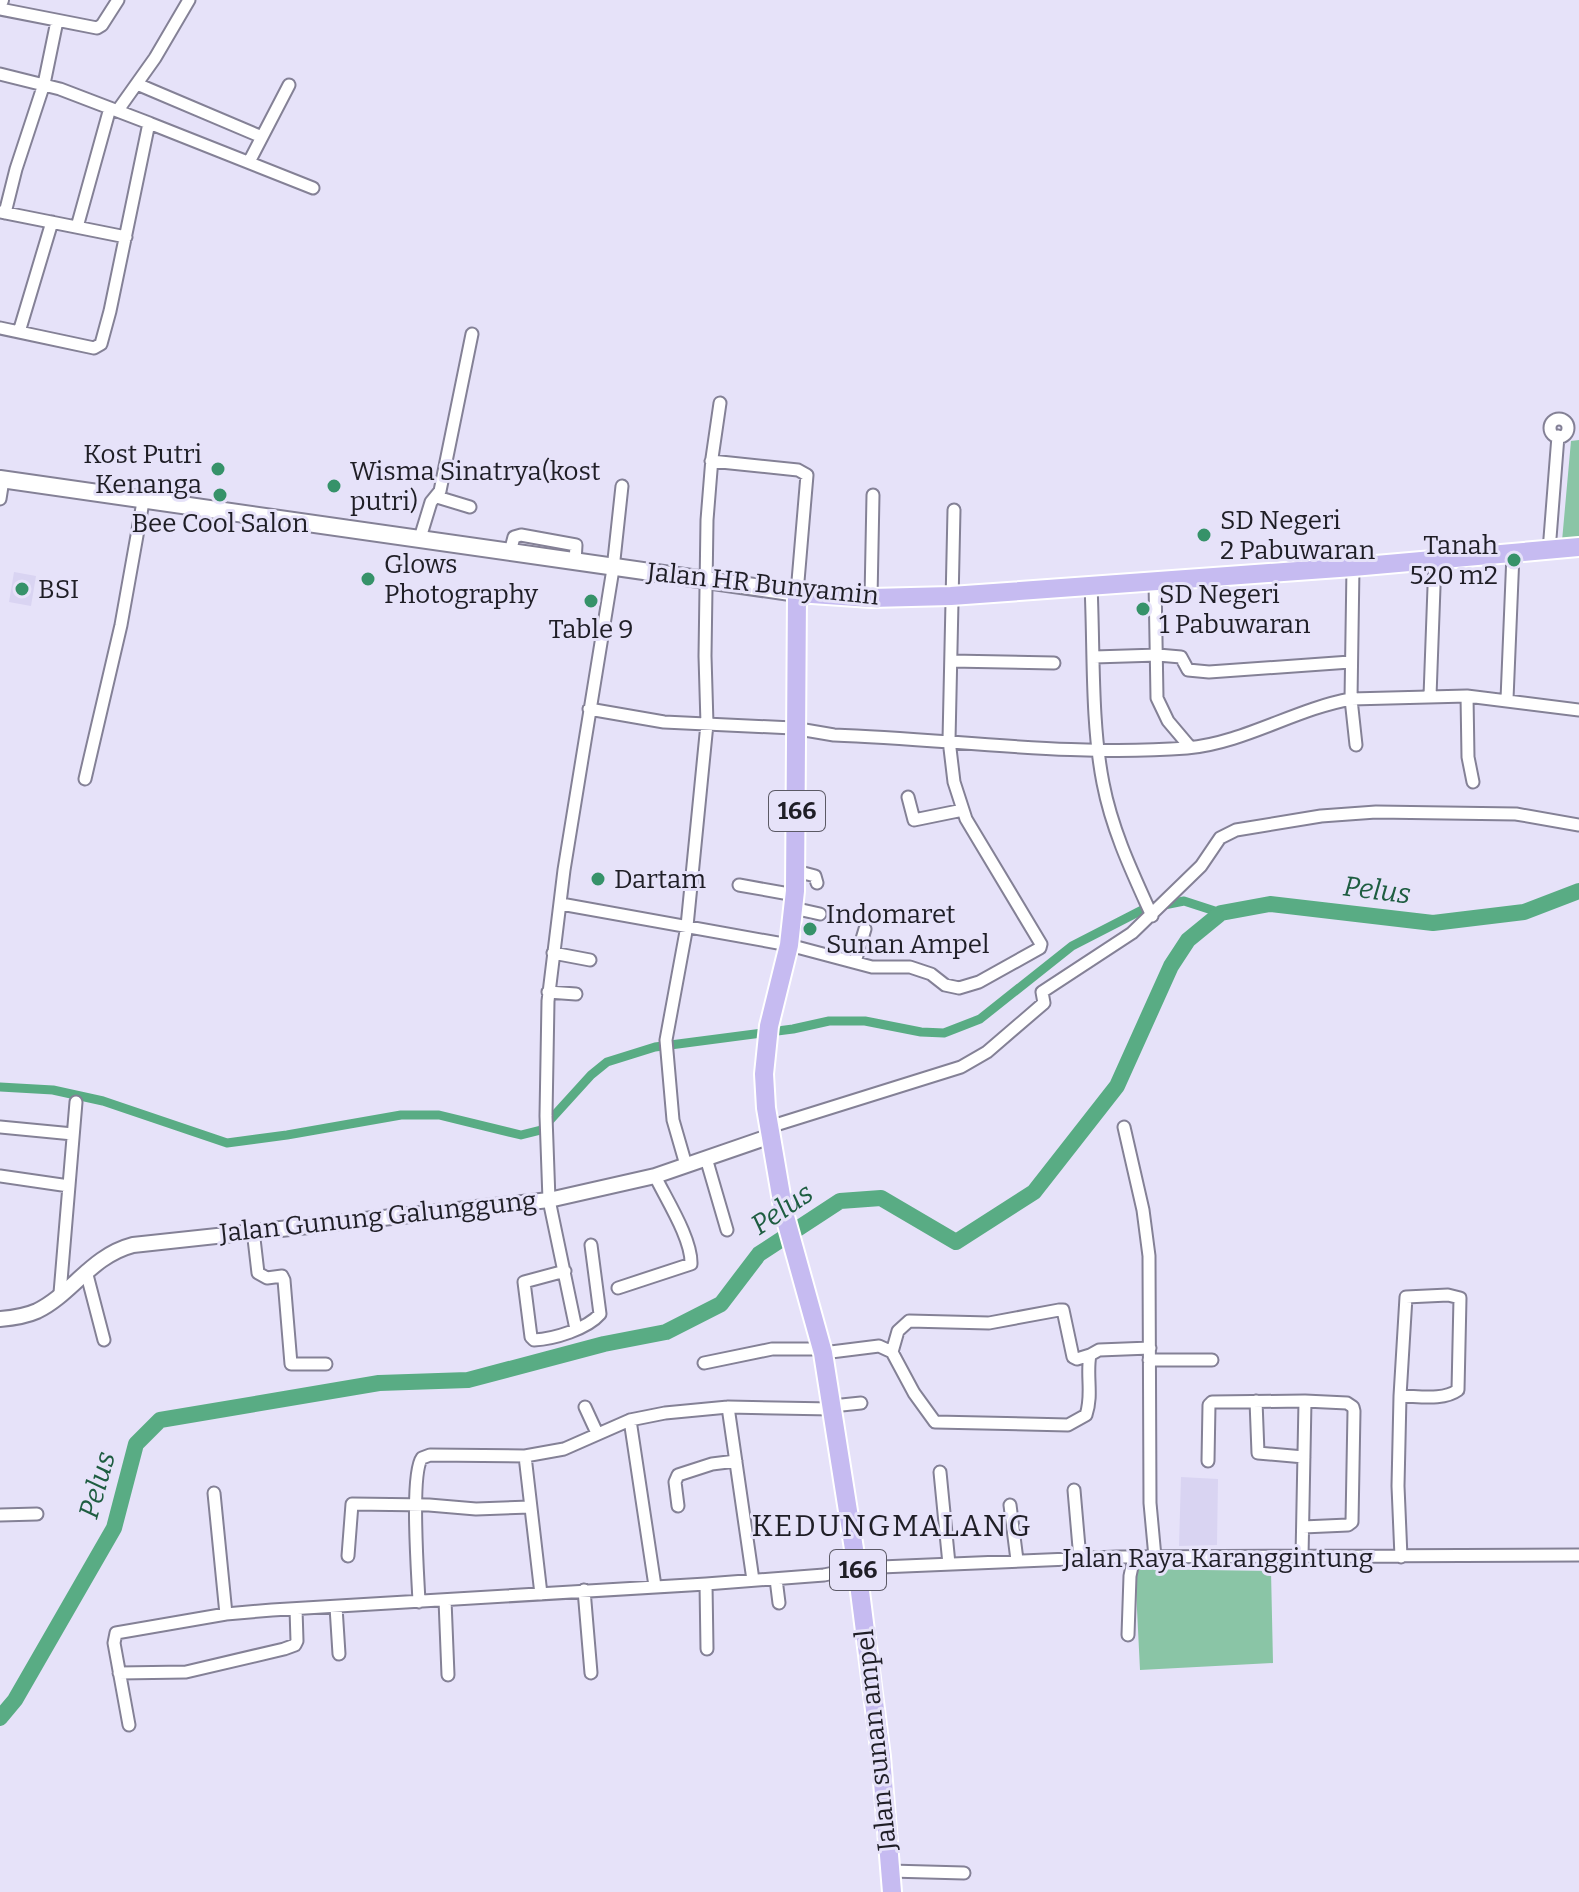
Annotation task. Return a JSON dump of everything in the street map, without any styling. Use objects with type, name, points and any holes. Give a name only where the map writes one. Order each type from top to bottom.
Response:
[{"type":"main road","name":"Jalan HR Bunyamin","points":[[2,480],[143,502],[420,538],[613,569],[797,593],[871,598],[1091,586],[1579,547]]},
{"type":"main road","name":"Jalan sunan ampel","points":[[797,593],[794,902],[789,945],[768,1035],[764,1074],[784,1213],[822,1351],[832,1408],[844,1440],[881,1757],[892,1892]]},
{"type":"street","points":[[0,9],[97,28],[118,0]]},
{"type":"street","points":[[77,227],[114,109],[137,84],[189,0]]},
{"type":"street","points":[[57,21],[44,84],[3,213],[126,237]]},
{"type":"street","points":[[0,74],[44,84],[114,109],[313,188]]},
{"type":"street","points":[[137,84],[262,137]]},
{"type":"street","points":[[249,162],[289,85]]},
{"type":"street","points":[[0,328],[98,348],[110,311],[149,123]]},
{"type":"street","points":[[19,332],[52,222]]},
{"type":"street","points":[[420,538],[431,502],[437,497],[472,334]]},
{"type":"street","points":[[686,1165],[673,1120],[666,1040],[687,926],[707,724],[706,580],[711,461],[720,403]]},
{"type":"street","points":[[1549,551],[1570,429]]},
{"type":"street","points":[[711,461],[798,470],[807,475],[797,593]]},
{"type":"street","points":[[0,499],[2,480]]},
{"type":"street","points":[[576,1329],[549,1200],[546,1123],[548,992],[589,709],[613,569],[622,486]]},
{"type":"street","points":[[871,598],[873,495]]},
{"type":"street","points":[[437,497],[470,507]]},
{"type":"street","points":[[85,779],[121,625],[143,502]]},
{"type":"street","points":[[561,904],[789,945],[872,967],[910,967],[931,974],[945,985],[959,988],[979,982],[1040,948],[1040,942],[963,810],[954,782],[949,740],[954,510]]},
{"type":"street","points":[[1507,699],[1513,554]]},
{"type":"street","points":[[1430,696],[1435,560]]},
{"type":"street","points":[[1353,567],[1350,662],[1356,745]]},
{"type":"street","points":[[1155,581],[1157,698],[1168,721],[1190,747]]},
{"type":"street","points":[[1091,586],[1098,750],[1103,784],[1118,841],[1152,916]]},
{"type":"street","points":[[1094,657],[1181,657],[1188,670],[1209,672],[1350,662]]},
{"type":"street","points":[[951,661],[1054,663]]},
{"type":"street","points":[[589,709],[664,722],[796,728],[834,735],[1098,750],[1190,747],[1239,735],[1351,699],[1467,696],[1579,710]]},
{"type":"street","points":[[1467,696],[1468,757],[1473,782]]},
{"type":"street","points":[[908,797],[914,820],[963,810]]},
{"type":"street","points":[[770,1131],[965,1066],[987,1052],[1044,1003],[1042,992],[1132,933],[1152,916],[1201,866],[1220,838],[1252,826],[1376,812],[1516,814],[1579,825]]},
{"type":"street","points":[[796,871],[815,876],[817,883]]},
{"type":"street","points":[[739,885],[794,902],[820,914]]},
{"type":"street","points":[[855,962],[865,929]]},
{"type":"street","points":[[553,953],[590,960]]},
{"type":"street","points":[[548,992],[576,994]]},
{"type":"street","points":[[60,1293],[76,1102]]},
{"type":"street","points":[[0,1127],[73,1134]]},
{"type":"street","points":[[1124,1127],[1147,1234],[1150,1285],[1150,1503],[1155,1557]]},
{"type":"street","name":"Jalan Gunung Galunggung","points":[[0,1319],[34,1313],[86,1271],[118,1250],[133,1245],[549,1200],[655,1176],[770,1131]]},
{"type":"street","points":[[706,1158],[727,1230]]},
{"type":"street","points":[[0,1176],[69,1186]]},
{"type":"street","points":[[618,1288],[691,1264],[685,1239],[655,1176]]},
{"type":"street","points":[[253,1230],[258,1273],[267,1278],[282,1276],[284,1280],[291,1364],[326,1364]]},
{"type":"street","points":[[565,1271],[524,1282],[531,1337],[538,1340],[576,1329],[600,1314],[591,1245]]},
{"type":"street","points":[[86,1271],[104,1340]]},
{"type":"street","points":[[1400,1396],[1441,1396],[1458,1390],[1460,1298],[1448,1295],[1406,1297],[1400,1396],[1398,1486],[1401,1557]]},
{"type":"street","points":[[892,1352],[898,1331],[909,1321],[989,1323],[1061,1310],[1073,1357],[1077,1359],[1099,1350],[1212,1360]]},
{"type":"street","points":[[704,1363],[772,1349],[822,1351],[879,1346],[892,1352],[914,1393],[935,1422],[1068,1425],[1086,1415],[1090,1355]]},
{"type":"street","points":[[1208,1461],[1209,1405],[1216,1401],[1305,1401],[1347,1403],[1353,1407],[1352,1522],[1348,1525],[1303,1527]]},
{"type":"street","points":[[1256,1401],[1258,1453],[1304,1457]]},
{"type":"street","points":[[1302,1557],[1305,1401]]},
{"type":"street","points":[[419,1602],[417,1505],[418,1465],[422,1458],[430,1455],[525,1456],[564,1449],[630,1420],[656,1414],[728,1407],[832,1408],[861,1403]]},
{"type":"street","points":[[585,1407],[597,1433]]},
{"type":"street","points":[[728,1407],[753,1580]]},
{"type":"street","points":[[630,1420],[655,1586]]},
{"type":"street","points":[[525,1456],[541,1594]]},
{"type":"street","points":[[678,1506],[675,1482],[678,1475],[712,1464],[736,1461]]},
{"type":"street","points":[[940,1472],[949,1564]]},
{"type":"street","points":[[1074,1490],[1080,1559]]},
{"type":"street","points":[[214,1493],[226,1614]]},
{"type":"street","points":[[348,1556],[352,1504],[476,1509],[530,1507]]},
{"type":"street","points":[[1010,1505],[1017,1560]]},
{"type":"street","points":[[0,1515],[37,1514]]},
{"type":"street","name":"Jalan Raya Karanggintung","points":[[119,1673],[114,1643],[116,1633],[226,1614],[776,1579],[824,1575],[857,1568],[1017,1560],[1579,1555]]},
{"type":"street","points":[[1128,1635],[1130,1576],[1134,1557]]},
{"type":"street","points":[[776,1579],[779,1603]]},
{"type":"street","points":[[706,1584],[707,1649]]},
{"type":"street","points":[[584,1590],[591,1673]]},
{"type":"street","points":[[445,1600],[448,1675]]},
{"type":"street","points":[[336,1607],[339,1654]]},
{"type":"street","points":[[129,1725],[119,1673],[186,1672],[284,1649],[297,1641],[296,1609]]},
{"type":"street","points":[[890,1871],[964,1873]]},
{"type":"shaded area","name":"BSI","points":[[14,572],[36,576],[31,606],[9,602]]},
{"type":"shaded area","points":[[1181,1477],[1218,1479],[1217,1545],[1179,1546]]},
{"type":"green space","points":[[1579,440],[1579,539],[1562,541],[1571,441]]},
{"type":"green space","points":[[1135,1569],[1271,1571],[1273,1663],[1140,1670]]},
{"type":"waterway","name":"Pelus","points":[[0,1718],[15,1700],[114,1528],[136,1444],[160,1420],[379,1383],[468,1380],[604,1344],[666,1332],[721,1304],[759,1254],[840,1201],[881,1198],[956,1242],[1034,1192],[1117,1086],[1171,966],[1188,940],[1221,913],[1270,904],[1433,923],[1524,912],[1579,891]]},
{"type":"waterway","points":[[0,1087],[53,1090],[103,1101],[227,1143],[401,1115],[439,1115],[521,1135],[541,1130],[591,1075],[607,1062],[655,1047],[793,1029],[829,1021],[865,1021],[921,1032],[944,1033],[980,1019],[1072,946],[1144,909],[1184,901],[1221,913]]},
{"type":"place","name":"Kost Putri Kenanga","points":[[218,469]]},
{"type":"place","name":"Wisma Sinatrya(kost putri)","points":[[334,486]]},
{"type":"place","name":"Bee Cool Salon","points":[[220,495]]},
{"type":"place","name":"SD Negeri 2 Pabuwaran","points":[[1204,535]]},
{"type":"place","name":"Tanah 520 m2","points":[[1514,560]]},
{"type":"place","name":"Glows Photography","points":[[368,579]]},
{"type":"place","name":"BSI","points":[[22,589]]},
{"type":"place","name":"Table 9","points":[[591,601]]},
{"type":"place","name":"SD Negeri 1 Pabuwaran","points":[[1143,609]]},
{"type":"place","name":"Dartam","points":[[598,879]]},
{"type":"place","name":"Indomaret Sunan Ampel","points":[[810,929]]},
{"type":"district","name":"KEDUNGMALANG","points":[[892,1526]]}]
